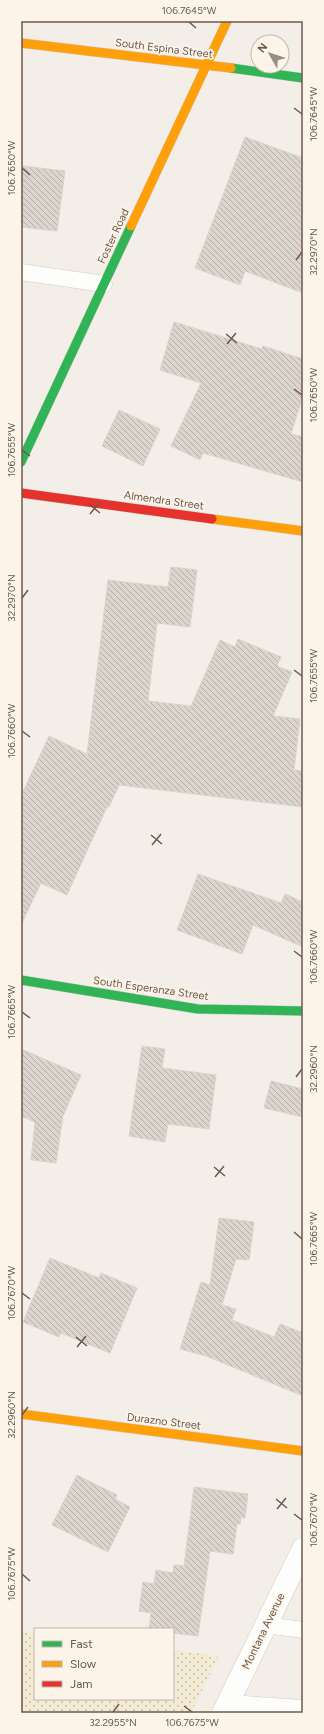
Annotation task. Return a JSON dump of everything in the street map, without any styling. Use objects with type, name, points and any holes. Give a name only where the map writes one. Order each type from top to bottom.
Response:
[{"type":"street","name":"Foster Road","points":[[21,462],[227,21]]},
{"type":"street","name":"South Espina Street","points":[[21,43],[303,78]]},
{"type":"street","name":"Almendra Street","points":[[21,493],[303,531]]},
{"type":"street","name":"South Esperanza Street","points":[[21,980],[198,1008],[303,1011]]},
{"type":"street","name":"Durazno Street","points":[[21,1414],[303,1451]]},
{"type":"street","name":"Montana Avenue","points":[[225,1708],[303,1549]]},
{"type":"lane","points":[[21,272],[104,284]]},
{"type":"lane","points":[[266,1625],[303,1630]]},
{"type":"lane","points":[[225,1708],[303,1708]]},
{"type":"sand","points":[[21,1631],[34,1633],[34,1700],[174,1700],[174,1650],[219,1656],[191,1713],[21,1713]]},
{"type":"building","points":[[245,137],[303,158],[303,293],[245,271],[240,285],[195,268]]},
{"type":"building","points":[[23,166],[65,171],[57,231],[21,227],[21,183]]},
{"type":"building","points":[[174,322],[262,349],[263,346],[303,359],[303,396],[291,434],[303,437],[303,482],[203,453],[200,460],[171,446],[201,383],[160,370]]},
{"type":"building","points":[[119,410],[160,429],[143,466],[102,446]]},
{"type":"building","points":[[171,567],[197,570],[190,627],[157,623],[148,701],[191,706],[220,640],[235,647],[238,639],[281,657],[277,666],[292,672],[273,716],[300,719],[294,770],[303,771],[303,807],[119,785],[109,807],[107,807],[67,895],[41,883],[21,925],[21,796],[49,736],[87,754],[108,580],[168,587]]},
{"type":"building","points":[[198,874],[281,903],[285,894],[303,902],[303,947],[253,925],[242,954],[177,930]]},
{"type":"building","points":[[142,1046],[165,1049],[162,1068],[216,1075],[209,1129],[168,1124],[165,1142],[129,1136]]},
{"type":"building","points":[[21,1049],[81,1075],[63,1116],[56,1163],[31,1160],[35,1122],[21,1116]]},
{"type":"building","points":[[271,1081],[303,1089],[303,1117],[264,1108]]},
{"type":"building","points":[[219,1218],[254,1222],[249,1260],[236,1259],[222,1305],[236,1309],[232,1320],[274,1337],[280,1324],[303,1333],[303,1396],[206,1356],[180,1349],[201,1282],[210,1285]]},
{"type":"building","points":[[50,1258],[99,1278],[101,1273],[137,1288],[110,1353],[61,1333],[59,1337],[23,1322]]},
{"type":"building","points":[[77,1475],[117,1495],[115,1499],[130,1507],[108,1552],[52,1525]]},
{"type":"building","points":[[194,1487],[248,1494],[245,1518],[241,1518],[240,1524],[237,1524],[233,1554],[210,1551],[198,1636],[174,1633],[174,1628],[149,1628],[151,1613],[139,1611],[143,1582],[154,1584],[156,1570],[173,1573],[174,1565],[184,1566]]},
{"type":"traffic: fast","points":[[231,68],[303,78]]},
{"type":"traffic: fast","points":[[21,462],[131,226]]},
{"type":"traffic: fast","points":[[21,980],[198,1009],[303,1011]]},
{"type":"traffic: slow","points":[[131,226],[227,21]]},
{"type":"traffic: slow","points":[[21,43],[231,68]]},
{"type":"traffic: slow","points":[[212,519],[303,531]]},
{"type":"traffic: slow","points":[[21,1414],[303,1451]]},
{"type":"traffic: jam","points":[[21,493],[212,519]]}]
